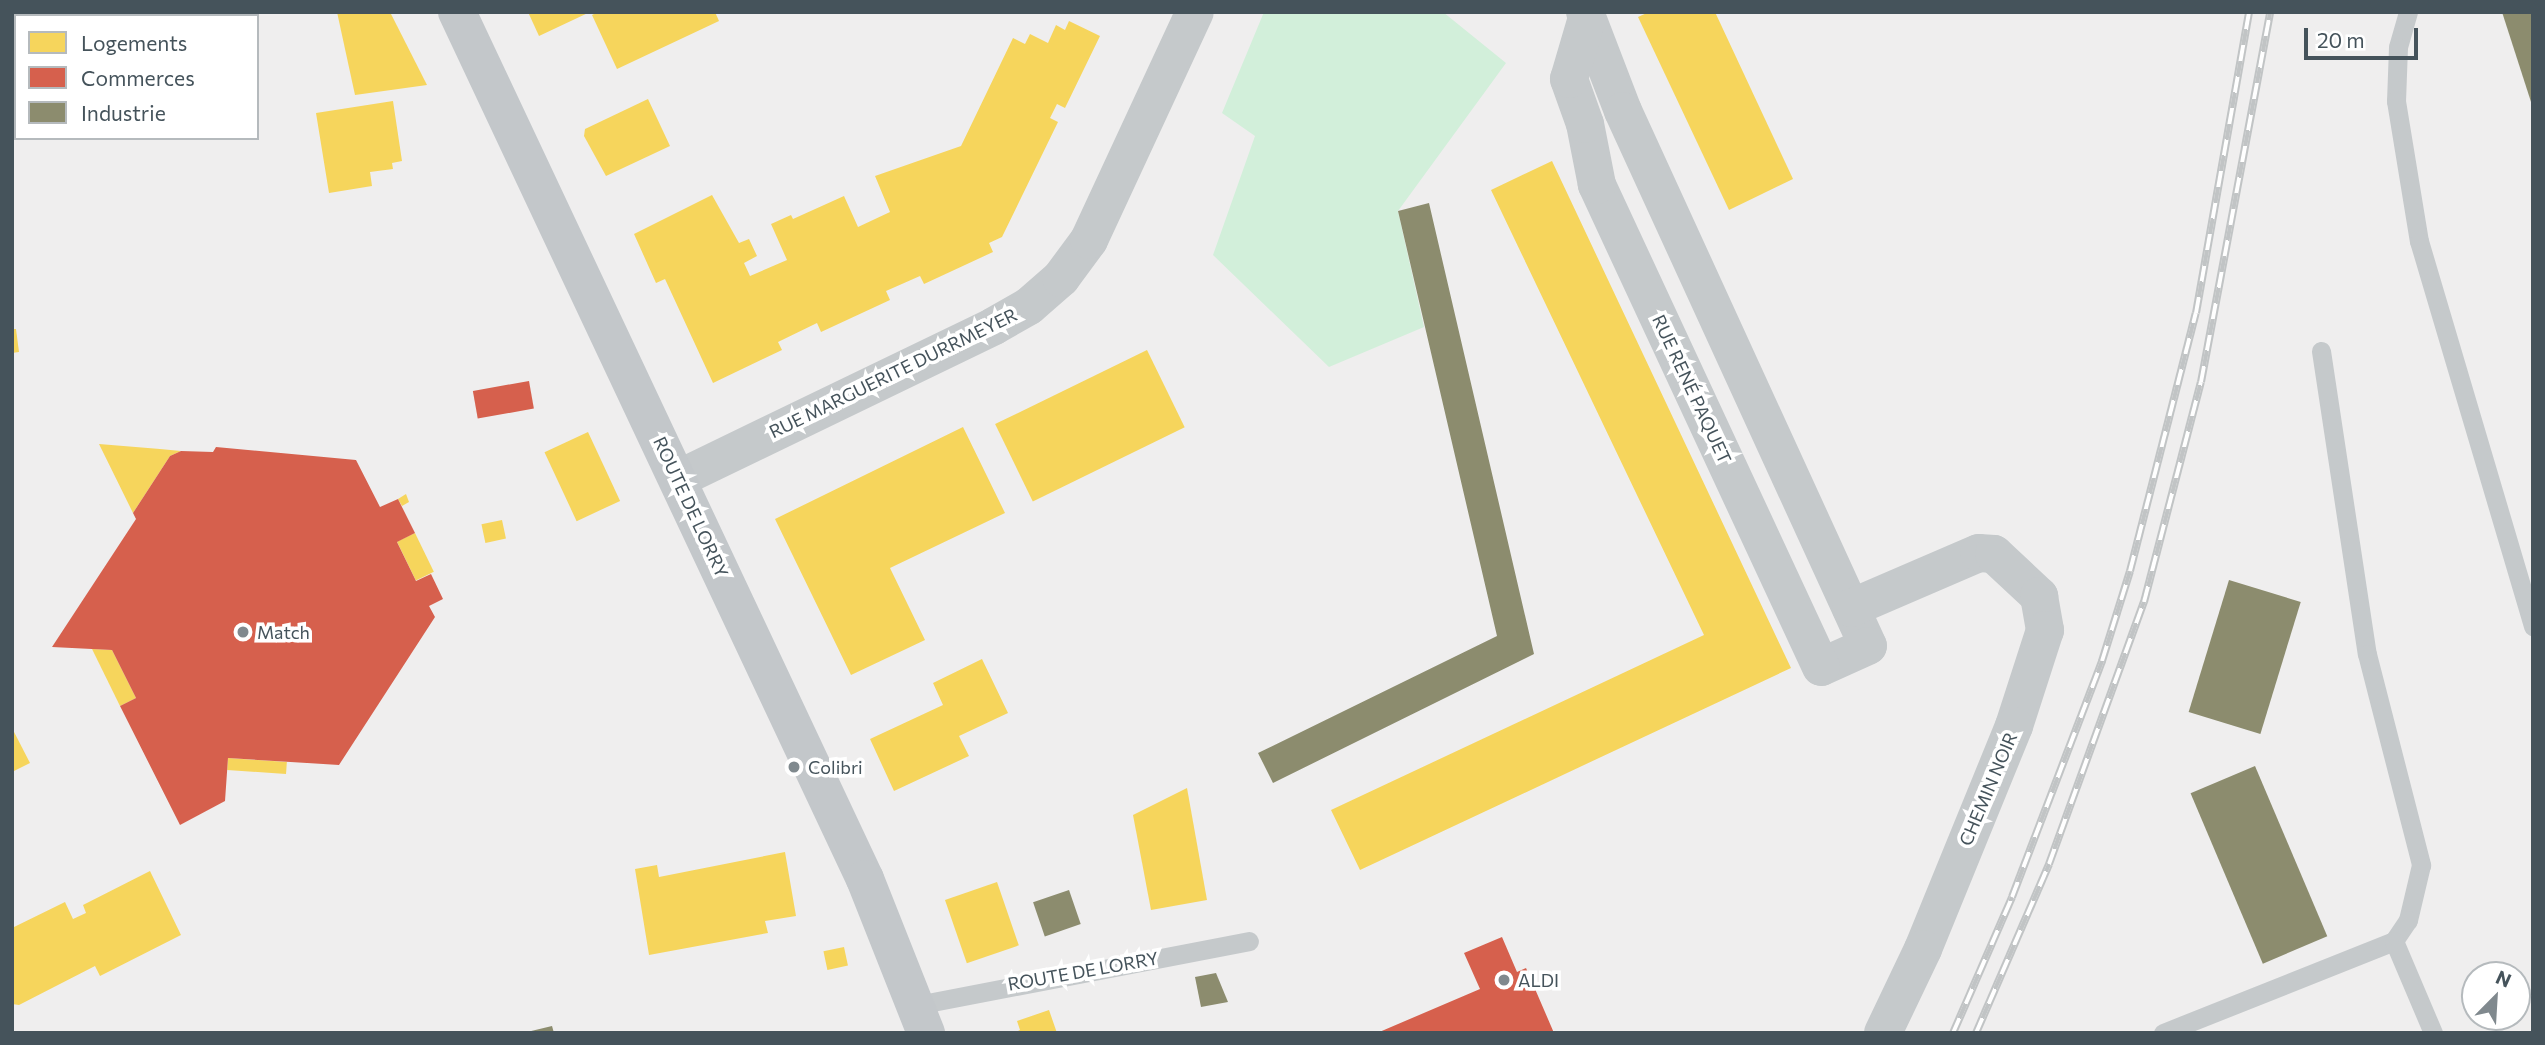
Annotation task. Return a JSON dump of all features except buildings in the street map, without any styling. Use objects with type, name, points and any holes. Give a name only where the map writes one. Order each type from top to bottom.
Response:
[{"type":"main road","name":"ROUTE DE LORRY","points":[[457,12],[865,879],[922,1019]]},
{"type":"street","name":"RUE MARGUERITE DURRMEYER","points":[[678,479],[994,326],[1029,306],[1061,278],[1088,240],[1195,12]]},
{"type":"street","name":"RUE RENÉ PAQUET","points":[[1586,15],[1623,111],[1868,646],[1821,667],[1598,185],[1586,124],[1569,79],[1586,15]]},
{"type":"street","name":"CHEMIN NOIR","points":[[1851,608],[1979,554],[1994,554],[2039,596],[2045,630],[2014,726],[1923,949],[1883,1033]]},
{"type":"lane","points":[[2408,12],[2398,47],[2396,101],[2419,241],[2533,627]]},
{"type":"lane","points":[[2163,1033],[2393,941],[2408,920],[2421,865],[2367,654],[2322,351]]},
{"type":"lane","name":"ROUTE DE LORRY","points":[[922,1019],[1249,941]]},
{"type":"lane","points":[[2393,941],[2433,1033]]},
{"type":"green space","points":[[1264,12],[1443,12],[1506,63],[1398,211],[1424,327],[1329,367],[1213,255],[1255,136],[1222,113]]},
{"type":"railway","points":[[1953,1033],[2012,897],[2102,661],[2130,571],[2196,313],[2249,12]]},
{"type":"railway","points":[[1976,1033],[2049,864],[2144,602],[2201,382],[2270,12]]},
{"type":"place","name":"Match","points":[[243,632]]},
{"type":"place","name":"Colibri","points":[[794,767]]},
{"type":"place","name":"ALDI","points":[[1504,980]]}]
